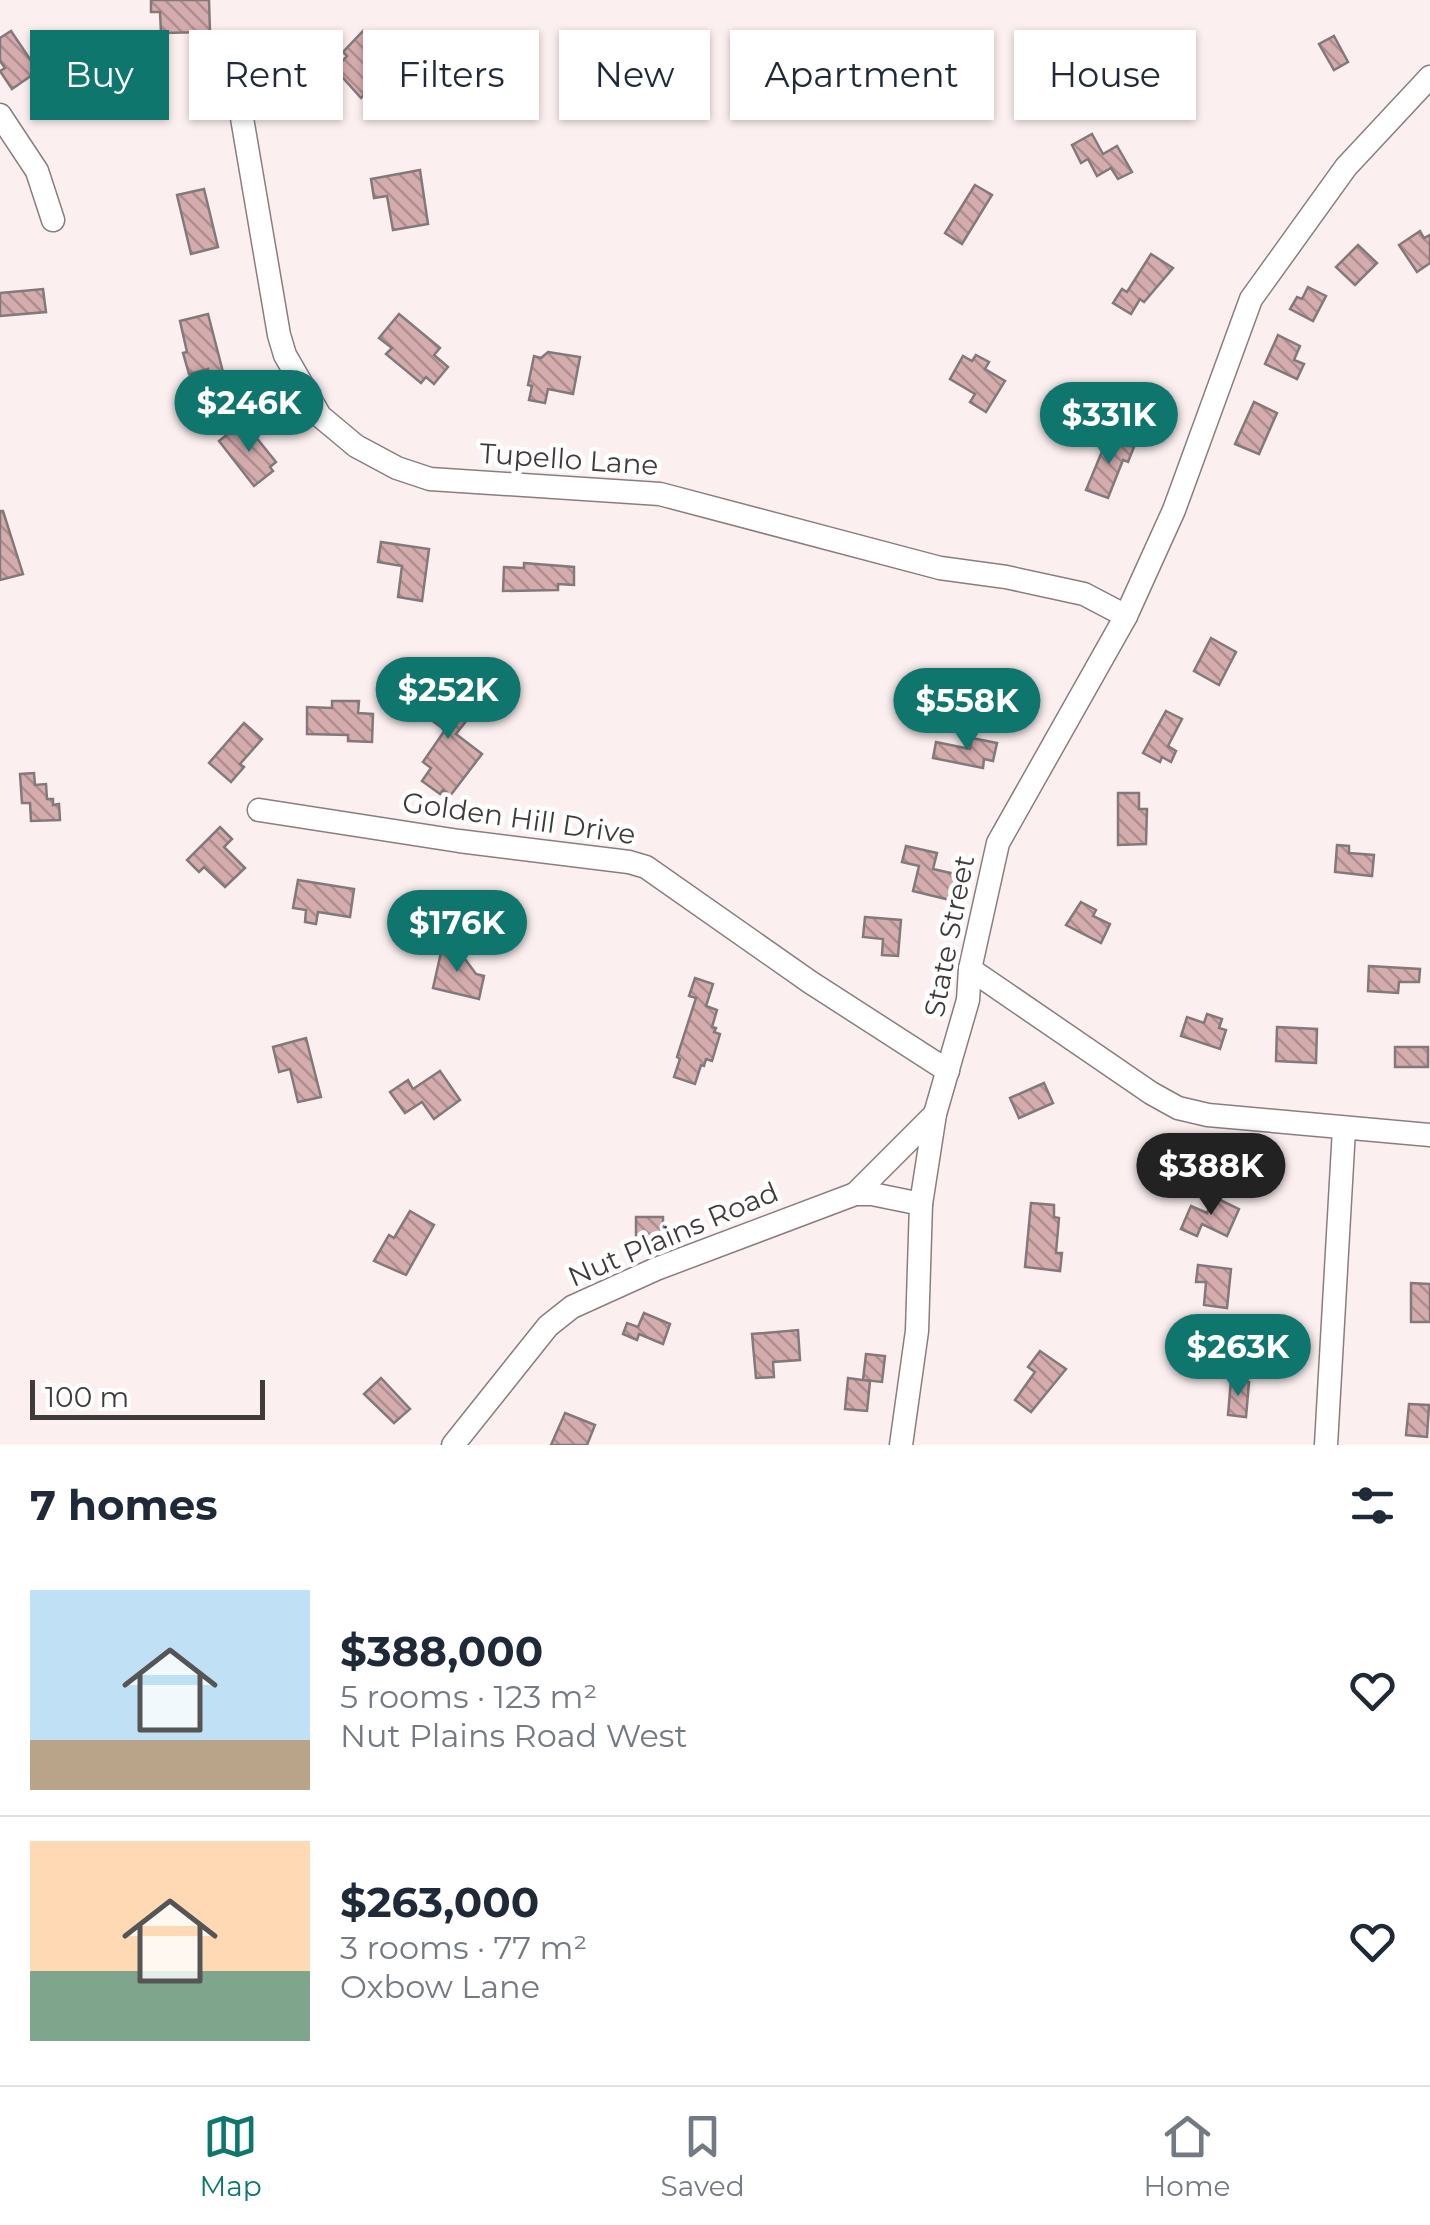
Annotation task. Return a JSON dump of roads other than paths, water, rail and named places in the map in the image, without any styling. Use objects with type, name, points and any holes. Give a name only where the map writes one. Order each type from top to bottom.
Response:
[{"type":"street","name":"State Street","points":[[902,1445],[916,1331],[921,1204],[935,1114],[968,1000],[970,970],[998,844],[1126,616],[1174,510],[1251,298],[1346,167],[1430,77]]},
{"type":"street","points":[[0,115],[38,171],[53,220]]},
{"type":"street","name":"Tupello Lane","points":[[242,120],[285,355],[320,416],[374,458],[430,479],[660,494],[940,568],[1006,576],[1084,594],[1126,616]]},
{"type":"street","name":"Golden Hill Drive","points":[[259,810],[629,862],[646,868],[810,982],[948,1071]]},
{"type":"street","points":[[970,970],[1178,1108],[1208,1115],[1430,1135]]},
{"type":"street","name":"Nut Plains Road","points":[[855,1194],[935,1114]]},
{"type":"street","points":[[1326,1445],[1344,1129]]},
{"type":"street","name":"Nut Plains Road","points":[[453,1445],[548,1326],[572,1307],[656,1269],[855,1194],[921,1204]]}]
